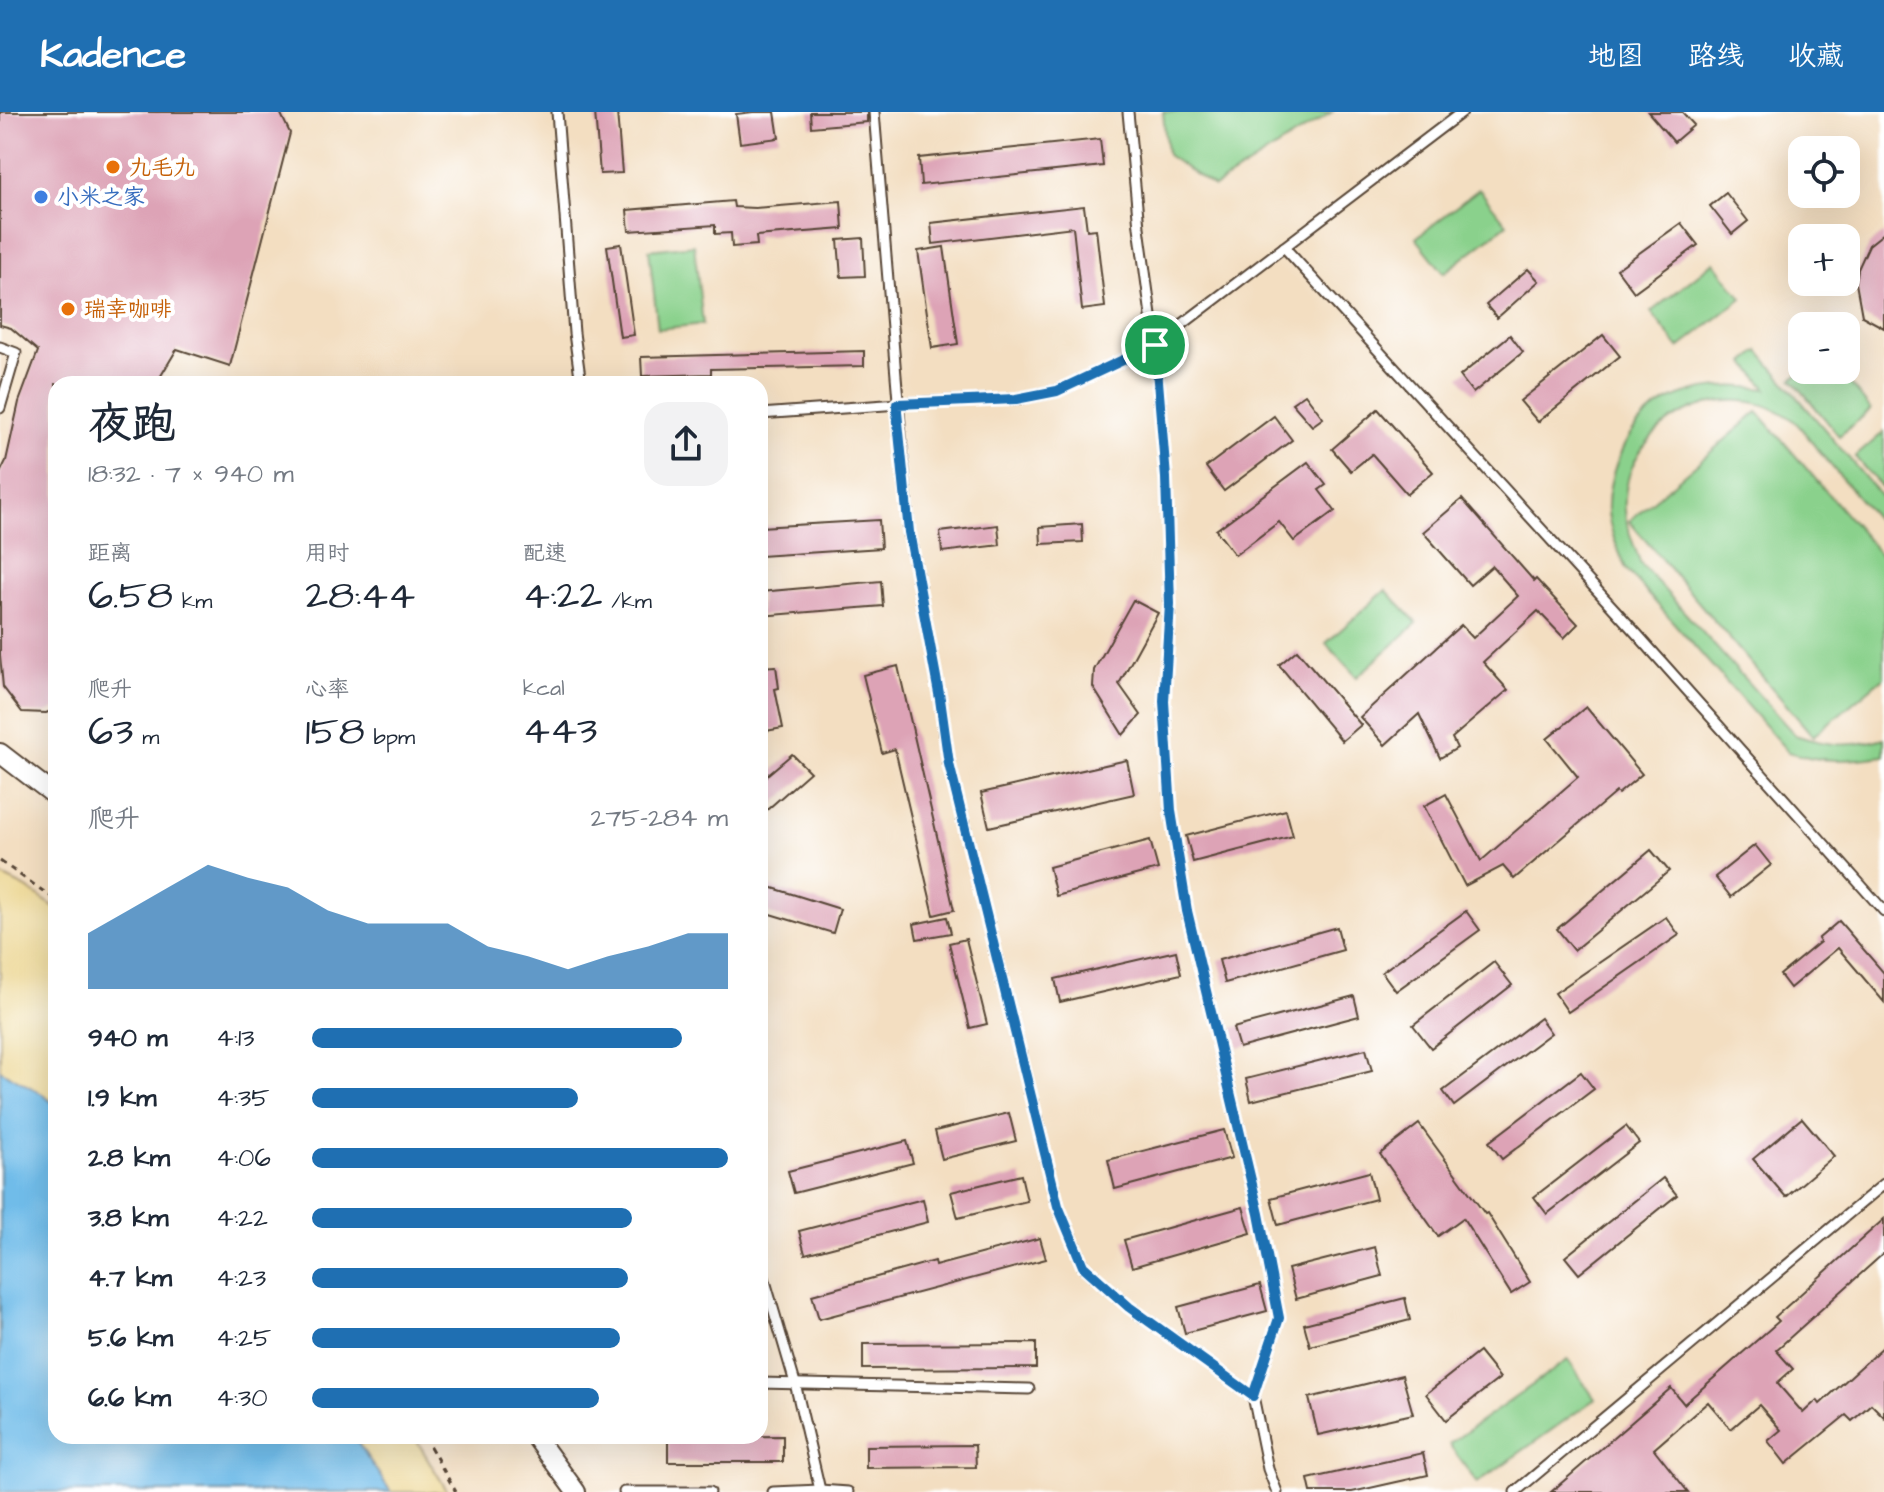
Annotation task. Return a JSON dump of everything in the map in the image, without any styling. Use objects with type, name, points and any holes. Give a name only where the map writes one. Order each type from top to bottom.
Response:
[{"type":"street","points":[[0,753],[48,790]]},
{"type":"street","points":[[541,1444],[576,1492]]},
{"type":"lane","points":[[557,112],[580,376]]},
{"type":"lane","points":[[874,112],[909,532],[949,764],[1058,1206],[1083,1266],[1129,1307],[1253,1396]]},
{"type":"lane","points":[[1128,112],[1155,345],[1166,478],[1170,604],[1164,701],[1171,811],[1187,911],[1259,1214],[1279,1318],[1253,1396],[1268,1469],[1277,1492]]},
{"type":"lane","points":[[768,413],[1016,399],[1057,391],[1155,345],[1462,112]]},
{"type":"lane","points":[[1284,247],[1884,911]]},
{"type":"lane","points":[[0,347],[16,353],[0,408]]},
{"type":"lane","points":[[1515,1492],[1884,1184]]},
{"type":"lane","points":[[768,1291],[795,1383],[820,1490]]},
{"type":"lane","points":[[768,1383],[1029,1389]]},
{"type":"lane","points":[[624,1492],[710,1492]]},
{"type":"lane","points":[[773,1492],[848,1492]]},
{"type":"path","points":[[0,861],[48,894]]},
{"type":"path","points":[[429,1444],[456,1492]]},
{"type":"green space","points":[[1163,112],[1332,112],[1214,187],[1167,155]]},
{"type":"green space","points":[[1479,189],[1507,224],[1444,273],[1416,238]]},
{"type":"green space","points":[[694,245],[703,324],[658,329],[649,250]]},
{"type":"green space","points":[[1714,262],[1742,298],[1679,348],[1651,312]]},
{"type":"green space","points":[[1759,351],[1884,500],[1884,528],[1793,420],[1763,405],[1737,401],[1710,403],[1684,413],[1662,427],[1643,447],[1631,471],[1625,499],[1629,532],[1641,564],[1795,735],[1840,744],[1884,738],[1884,756],[1836,760],[1788,752],[1626,569],[1612,533],[1608,511],[1609,490],[1616,463],[1630,436],[1660,405],[1679,396],[1722,387],[1767,389],[1745,362]]},
{"type":"green space","points":[[1796,384],[1850,384],[1871,410],[1839,436]]},
{"type":"green space","points":[[1758,412],[1884,559],[1884,677],[1813,736],[1629,521]]},
{"type":"green space","points":[[1884,432],[1884,490],[1855,457]]},
{"type":"green space","points":[[1386,590],[1417,623],[1357,677],[1326,643]]},
{"type":"green space","points":[[1568,1360],[1595,1399],[1477,1483],[1449,1444]]},
{"type":"sand","points":[[0,875],[48,903],[48,1099],[0,1070]]},
{"type":"sand","points":[[358,1444],[419,1444],[448,1492],[391,1492]]},
{"type":"water","points":[[0,1070],[48,1099],[48,1444],[358,1444],[391,1492],[0,1492]]},
{"type":"building","points":[[0,112],[280,112],[290,133],[230,366],[177,349],[161,376],[48,376],[46,713],[22,712],[3,687],[0,655],[0,473],[6,461],[19,402],[38,351],[11,328],[0,325]]},
{"type":"building","points":[[595,112],[617,112],[622,173],[600,174]]},
{"type":"building","points":[[775,112],[779,138],[740,143],[736,114]]},
{"type":"building","points":[[810,112],[867,112],[867,122],[811,127]]},
{"type":"building","points":[[1648,112],[1682,112],[1694,125],[1674,142]]},
{"type":"building","points":[[1100,139],[1103,166],[921,185],[919,158]]},
{"type":"building","points":[[1726,193],[1748,221],[1732,234],[1710,206]]},
{"type":"building","points":[[733,201],[734,207],[755,208],[841,201],[843,229],[756,236],[757,245],[732,247],[731,233],[715,234],[715,225],[629,231],[627,210]]},
{"type":"building","points":[[1084,206],[1087,230],[1096,229],[1105,307],[1082,310],[1073,227],[933,244],[931,223]]},
{"type":"building","points":[[1681,223],[1698,245],[1634,292],[1617,269]]},
{"type":"building","points":[[1884,233],[1884,328],[1862,316],[1858,296],[1860,265],[1869,245]]},
{"type":"building","points":[[863,238],[865,276],[841,277],[838,240]]},
{"type":"building","points":[[621,244],[634,335],[620,337],[607,246]]},
{"type":"building","points":[[944,247],[958,344],[932,348],[918,251]]},
{"type":"building","points":[[1528,269],[1539,281],[1497,318],[1486,305]]},
{"type":"building","points":[[1510,335],[1523,352],[1473,393],[1460,376]]},
{"type":"building","points":[[1603,335],[1620,356],[1538,422],[1520,401]]},
{"type":"building","points":[[864,351],[864,366],[711,369],[711,374],[642,376],[641,357]]},
{"type":"building","points":[[1305,394],[1323,418],[1312,426],[1292,403]]},
{"type":"building","points":[[1378,409],[1433,472],[1407,494],[1372,454],[1351,471],[1332,449]]},
{"type":"building","points":[[1274,416],[1292,440],[1224,491],[1206,467]]},
{"type":"building","points":[[1308,462],[1326,485],[1319,490],[1335,511],[1294,541],[1279,522],[1235,555],[1216,530]]},
{"type":"building","points":[[1462,499],[1534,581],[1536,579],[1578,624],[1564,638],[1538,611],[1483,662],[1508,690],[1452,738],[1457,748],[1440,758],[1419,714],[1385,745],[1360,717],[1461,625],[1473,638],[1518,596],[1492,566],[1470,585],[1423,532]]},
{"type":"building","points":[[879,520],[881,548],[768,555],[768,527]]},
{"type":"building","points":[[1082,524],[1083,542],[1041,544],[1040,527]]},
{"type":"building","points":[[998,525],[1000,545],[942,552],[940,532]]},
{"type":"building","points":[[881,581],[883,606],[768,615],[768,591]]},
{"type":"building","points":[[1133,600],[1158,613],[1119,684],[1141,715],[1123,735],[1093,687],[1094,670]]},
{"type":"building","points":[[1297,650],[1361,725],[1342,741],[1279,665]]},
{"type":"building","points":[[768,666],[776,666],[779,688],[775,689],[783,728],[768,731]]},
{"type":"building","points":[[898,666],[954,910],[934,915],[895,749],[882,753],[863,675]]},
{"type":"building","points":[[1586,707],[1642,774],[1618,794],[1616,792],[1514,879],[1503,866],[1465,886],[1424,806],[1446,794],[1481,861],[1578,777],[1547,739]]},
{"type":"building","points":[[792,754],[810,772],[768,809],[768,774]]},
{"type":"building","points":[[1127,760],[1134,794],[989,827],[981,793]]},
{"type":"building","points":[[1286,810],[1293,836],[1193,862],[1186,836]]},
{"type":"building","points":[[1150,840],[1158,869],[1056,896],[1049,867]]},
{"type":"building","points":[[1755,845],[1771,865],[1731,897],[1715,877]]},
{"type":"building","points":[[1651,850],[1669,871],[1574,950],[1557,929]]},
{"type":"building","points":[[768,886],[840,909],[833,933],[768,913]]},
{"type":"building","points":[[1466,911],[1480,930],[1396,991],[1382,972]]},
{"type":"building","points":[[947,917],[951,933],[917,939],[914,924]]},
{"type":"building","points":[[1666,917],[1679,935],[1568,1012],[1555,993]]},
{"type":"building","points":[[1839,921],[1884,973],[1884,1002],[1838,948],[1790,988],[1780,975],[1820,942],[1818,939]]},
{"type":"building","points":[[1337,927],[1343,950],[1225,983],[1219,960]]},
{"type":"building","points":[[966,939],[987,1024],[970,1028],[949,943]]},
{"type":"building","points":[[1176,951],[1181,974],[1060,1002],[1055,979]]},
{"type":"building","points":[[1494,962],[1512,985],[1431,1048],[1413,1025]]},
{"type":"building","points":[[1354,996],[1359,1016],[1239,1048],[1233,1028]]},
{"type":"building","points":[[1540,1018],[1551,1033],[1454,1106],[1443,1091]]},
{"type":"building","points":[[1366,1049],[1372,1071],[1251,1101],[1246,1079]]},
{"type":"building","points":[[1581,1072],[1594,1089],[1502,1159],[1489,1142]]},
{"type":"building","points":[[1009,1113],[1016,1141],[942,1159],[935,1131]]},
{"type":"building","points":[[1802,1118],[1834,1156],[1786,1197],[1753,1159]]},
{"type":"building","points":[[1419,1124],[1487,1213],[1530,1282],[1511,1294],[1463,1218],[1438,1236],[1380,1154]]},
{"type":"building","points":[[1626,1126],[1639,1143],[1547,1214],[1534,1197]]},
{"type":"building","points":[[1224,1130],[1232,1158],[1115,1189],[1108,1160]]},
{"type":"building","points":[[907,1141],[913,1163],[794,1193],[788,1171]]},
{"type":"building","points":[[1369,1172],[1376,1199],[1278,1225],[1271,1198]]},
{"type":"building","points":[[1021,1175],[1027,1201],[958,1218],[951,1192]]},
{"type":"building","points":[[1663,1178],[1677,1195],[1579,1274],[1565,1257]]},
{"type":"building","points":[[923,1199],[928,1222],[805,1254],[799,1231]]},
{"type":"building","points":[[1243,1207],[1251,1233],[1132,1267],[1124,1240]]},
{"type":"building","points":[[1884,1219],[1884,1253],[1776,1350],[1793,1369],[1777,1383],[1803,1413],[1817,1400],[1820,1404],[1884,1346],[1884,1417],[1871,1404],[1852,1421],[1846,1415],[1786,1464],[1768,1441],[1781,1430],[1759,1405],[1731,1429],[1708,1402],[1654,1449],[1688,1492],[1551,1492],[1671,1388],[1684,1404],[1779,1321],[1775,1317]]},
{"type":"building","points":[[1040,1238],[1046,1259],[819,1319],[812,1295],[934,1261],[935,1266]]},
{"type":"building","points":[[1375,1247],[1382,1276],[1296,1299],[1288,1269]]},
{"type":"building","points":[[1260,1285],[1267,1311],[1185,1333],[1178,1307]]},
{"type":"building","points":[[1405,1298],[1410,1320],[1310,1346],[1304,1324]]},
{"type":"building","points":[[1036,1343],[1036,1368],[863,1369],[863,1344]]},
{"type":"building","points":[[1479,1352],[1500,1378],[1446,1420],[1426,1394]]},
{"type":"building","points":[[1402,1375],[1413,1414],[1318,1435],[1309,1398]]},
{"type":"building","points":[[768,1436],[783,1436],[783,1462],[668,1462],[668,1444],[768,1444]]},
{"type":"building","points":[[975,1445],[976,1467],[866,1468],[866,1446]]},
{"type":"building","points":[[1423,1453],[1428,1475],[1352,1492],[1311,1492],[1308,1479]]},
{"type":"place","name":"九毛九","points":[[113,167]]},
{"type":"place","name":"小米之家","points":[[41,197]]},
{"type":"place","name":"瑞幸咖啡","points":[[68,309]]},
{"type":"route","points":[[1155,345],[1166,478],[1170,604],[1164,701],[1171,811],[1187,911],[1259,1214],[1279,1318],[1253,1396],[1129,1307],[1083,1266],[1058,1206],[949,764],[909,532],[897,412],[897,404],[1016,399],[1057,391],[1155,345]]}]
